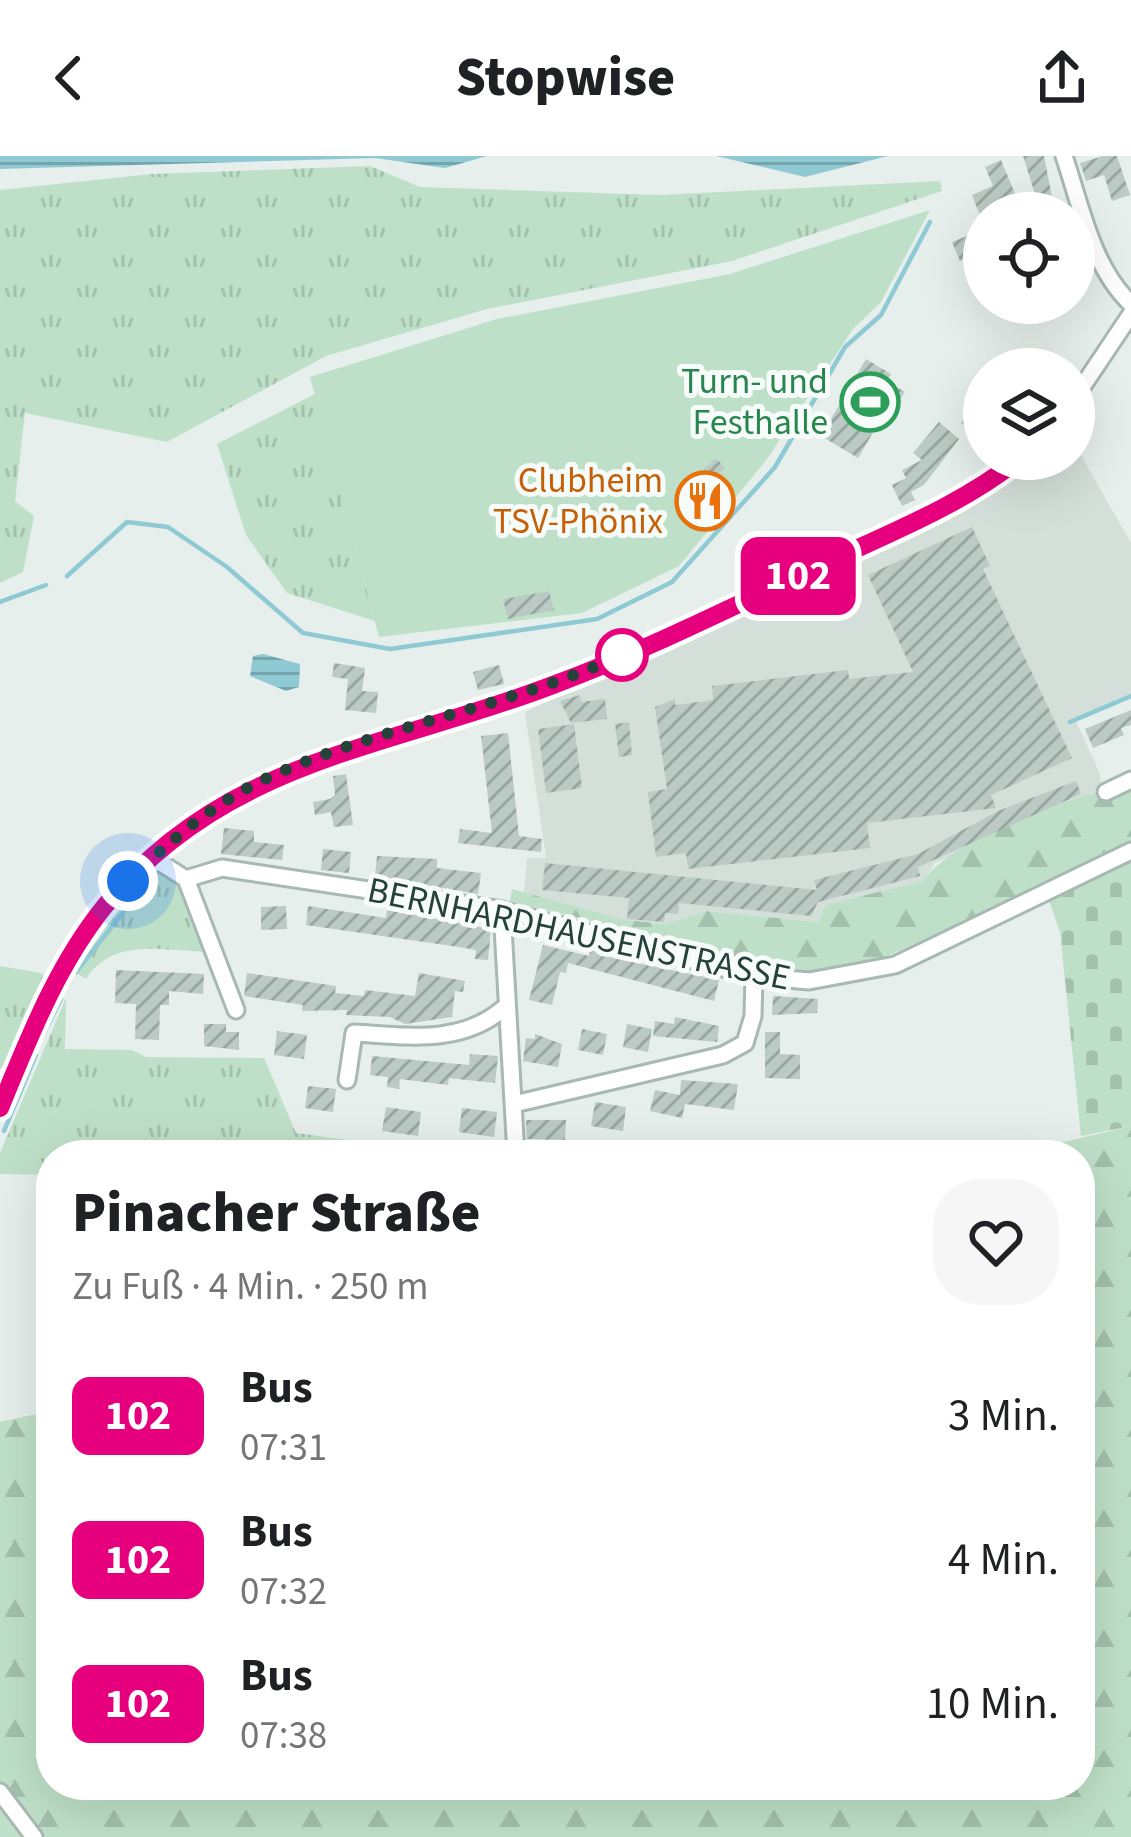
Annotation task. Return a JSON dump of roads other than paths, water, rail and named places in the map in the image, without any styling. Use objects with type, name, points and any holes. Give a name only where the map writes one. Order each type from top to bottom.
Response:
[{"type":"street","points":[[1064,156],[1099,257],[1114,288],[1131,304]]},
{"type":"street","points":[[1095,368],[1131,314]]},
{"type":"street","points":[[0,1108],[68,958],[106,905],[152,858],[257,783],[566,680],[952,503],[987,480]]},
{"type":"street","points":[[1106,792],[1131,780]]},
{"type":"street","name":"BERNHARDHAUSENSTRASSE","points":[[186,879],[222,868],[502,910],[754,976],[809,981],[895,965],[1131,850]]},
{"type":"street","points":[[152,858],[186,879],[236,1010]]},
{"type":"street","points":[[502,910],[515,1140]]},
{"type":"street","points":[[514,1104],[723,1055],[746,1043],[754,976]]},
{"type":"street","points":[[347,1080],[354,1034],[445,1036],[484,1025],[505,1008]]},
{"type":"street","points":[[0,1792],[34,1837]]},
{"type":"water","points":[[0,156],[487,156],[445,168],[375,158],[0,169]]},
{"type":"water","points":[[716,156],[888,156],[805,177]]},
{"type":"water","points":[[263,654],[300,664],[299,687],[286,691],[250,676],[253,656]]},
{"type":"waterway","points":[[67,576],[127,522],[168,527],[227,567],[303,633],[390,649],[597,619],[672,582],[775,467],[845,347],[881,315],[930,222]]},
{"type":"waterway","points":[[0,602],[46,585]]},
{"type":"waterway","points":[[1070,722],[1131,696]]},
{"type":"waterway","points":[[76,972],[151,877]]},
{"type":"waterway","points":[[41,1039],[61,999]]},
{"type":"waterway","points":[[4,1131],[36,1055]]},
{"type":"place","name":"Turn- und Festhalle","points":[[870,402]]},
{"type":"place","name":"Clubheim TSV-Phönix","points":[[705,501]]}]
